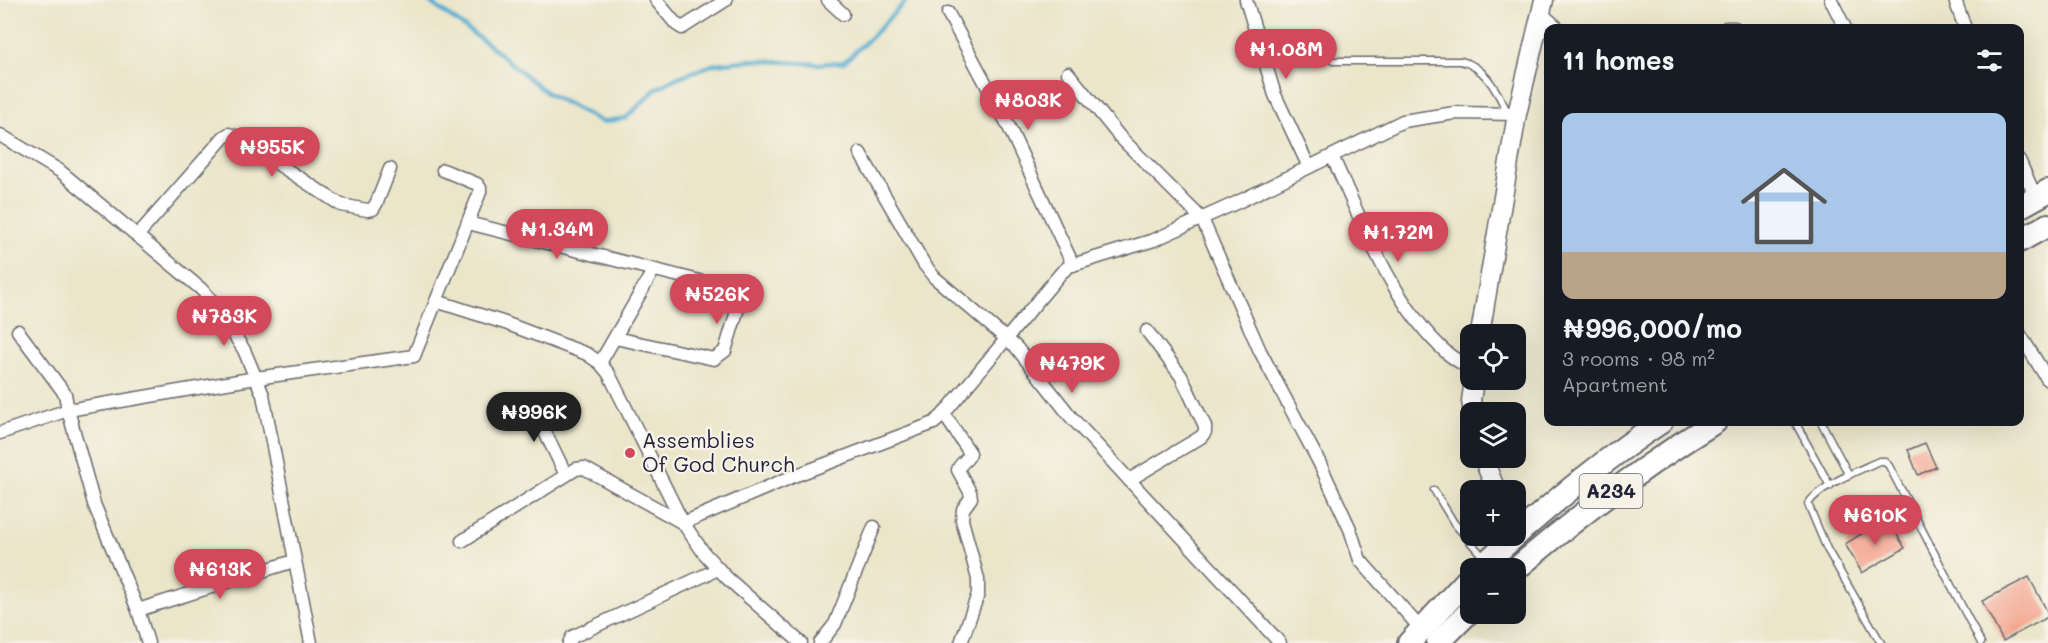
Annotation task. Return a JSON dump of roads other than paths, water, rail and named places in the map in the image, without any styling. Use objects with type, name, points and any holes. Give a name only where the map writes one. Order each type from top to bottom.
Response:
[{"type":"highway","points":[[2024,238],[2048,225]]},
{"type":"highway","name":"A234","points":[[1526,520],[1655,426]]},
{"type":"highway","name":"A234","points":[[1526,561],[1572,521],[1622,483],[1709,426]]},
{"type":"highway","name":"A234","points":[[1489,558],[1500,546]]},
{"type":"highway","points":[[1422,638],[1460,590]]},
{"type":"highway","points":[[1422,638],[1460,617]]},
{"type":"street","points":[[656,0],[682,28],[726,0]]},
{"type":"street","points":[[828,0],[843,14]]},
{"type":"street","points":[[1246,0],[1275,95],[1309,167]]},
{"type":"street","points":[[1831,0],[1843,24]]},
{"type":"street","points":[[1955,0],[1964,24]]},
{"type":"street","points":[[1542,6],[1555,24]]},
{"type":"street","points":[[1482,324],[1513,114],[1542,6]]},
{"type":"street","points":[[948,13],[1008,125],[1073,265]]},
{"type":"street","points":[[1068,74],[1119,136],[1202,219],[1260,351],[1350,529],[1360,560],[1422,638]]},
{"type":"street","points":[[683,523],[794,476],[934,423],[944,414],[1061,273],[1073,265],[1154,240],[1403,121],[1455,113],[1513,114]]},
{"type":"street","points":[[137,236],[229,134],[235,135],[341,205],[373,209],[390,169]]},
{"type":"street","points":[[0,135],[60,171],[213,302],[244,350],[263,395],[311,643]]},
{"type":"street","points":[[860,153],[929,270],[1016,347],[1071,417],[1280,643]]},
{"type":"street","points":[[1332,156],[1391,283],[1422,325],[1447,353],[1460,362]]},
{"type":"street","points":[[0,434],[68,410],[256,378],[414,356],[480,188],[477,184],[443,170]]},
{"type":"street","points":[[2024,173],[2034,199]]},
{"type":"street","points":[[468,223],[731,289],[741,298],[725,351],[714,359],[615,338]]},
{"type":"street","points":[[600,363],[653,271]]},
{"type":"street","points":[[436,301],[587,354],[600,363],[609,374],[683,523],[704,553],[801,643]]},
{"type":"street","points":[[18,331],[65,394],[94,504],[138,610],[148,643]]},
{"type":"street","points":[[1129,480],[1201,437],[1205,432],[1205,426],[1181,376],[1147,331]]},
{"type":"street","points":[[2024,341],[2048,380]]},
{"type":"street","points":[[529,399],[566,475]]},
{"type":"street","points":[[944,414],[970,453],[968,459],[959,465],[958,470],[970,492],[970,498],[963,509],[962,520],[978,579],[978,594],[962,643]]},
{"type":"street","points":[[462,541],[576,469],[584,468],[683,523]]},
{"type":"street","points":[[820,643],[835,624],[874,527]]},
{"type":"street","points":[[138,610],[294,561]]},
{"type":"street","points":[[568,643],[572,637],[718,568]]},
{"type":"lane","points":[[1333,61],[1461,61],[1470,63],[1482,72],[1513,114]]},
{"type":"lane","points":[[1797,426],[1830,486]]},
{"type":"lane","points":[[1823,426],[1849,475]]},
{"type":"lane","points":[[1881,643],[1827,549],[1808,508],[1810,500],[1830,486],[1879,461],[1885,461],[1888,466],[1981,643]]},
{"type":"lane","points":[[1434,490],[1478,558]]},
{"type":"waterway","points":[[427,0],[489,45],[547,93],[602,122],[626,118],[656,89],[676,78],[715,64],[753,60],[818,64],[844,62],[907,0]]},
{"type":"place","name":"Assemblies Of God Church","points":[[630,453]]}]
